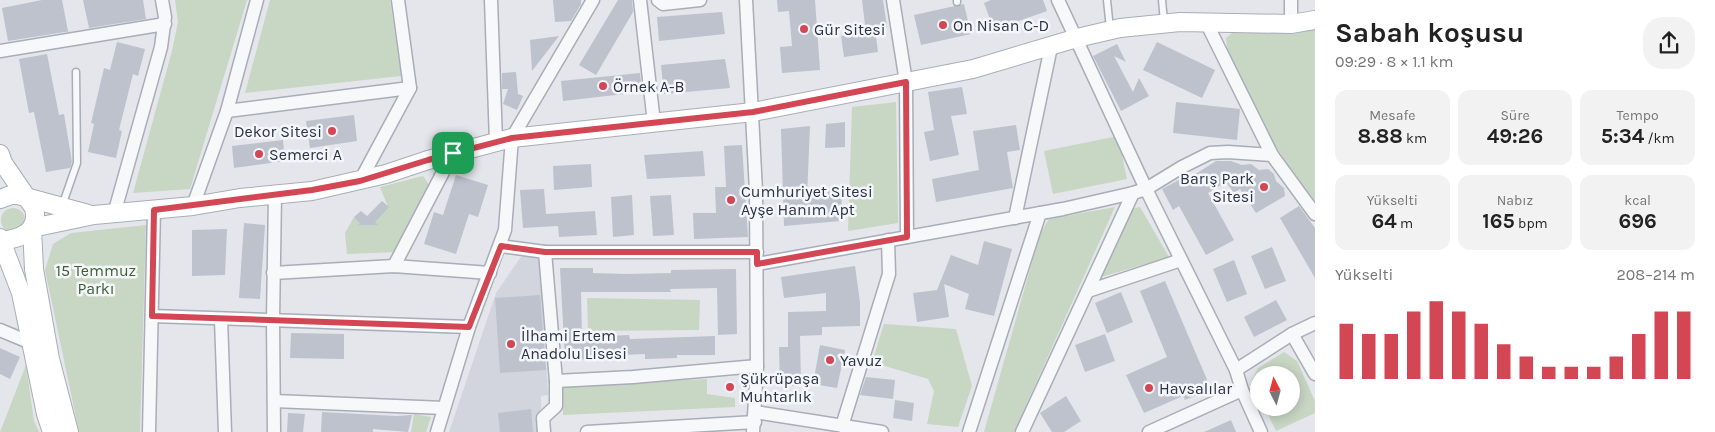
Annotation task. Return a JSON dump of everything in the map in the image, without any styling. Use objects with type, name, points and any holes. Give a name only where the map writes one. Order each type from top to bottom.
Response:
[{"type":"main road","points":[[52,432],[46,414],[22,293],[1,240],[20,238],[32,228],[94,215],[193,206],[360,181],[504,140],[753,112],[973,69],[1110,30],[1164,23],[1291,24],[1315,20]]},
{"type":"main road","points":[[0,154],[3,163],[25,198],[34,208],[35,215],[32,228],[34,269],[49,350],[69,432]]},
{"type":"main road","points":[[0,199],[11,195],[94,215]]},
{"type":"street","points":[[114,214],[161,46],[164,24],[162,0]]},
{"type":"street","points":[[193,206],[227,111],[257,0]]},
{"type":"street","points":[[360,181],[410,88],[398,0]]},
{"type":"street","points":[[437,432],[469,327],[501,246],[508,213],[504,140],[491,0]]},
{"type":"street","points":[[504,140],[593,0]]},
{"type":"street","points":[[640,0],[654,123]]},
{"type":"street","points":[[658,0],[663,4],[700,0]]},
{"type":"street","points":[[746,0],[753,112],[757,258],[757,366],[754,422]]},
{"type":"street","points":[[893,0],[906,82],[907,237]]},
{"type":"street","points":[[1058,0],[1146,189],[1236,370],[1242,390],[1261,432]]},
{"type":"street","points":[[1291,0],[1291,24]]},
{"type":"street","points":[[1206,22],[1272,155],[1315,214]]},
{"type":"street","points":[[0,51],[164,24]]},
{"type":"street","points":[[1014,218],[1051,47]]},
{"type":"street","points":[[227,111],[410,88]]},
{"type":"street","points":[[501,246],[545,252],[757,258],[907,237],[1040,213],[1133,193],[1146,189],[1182,167],[1210,154],[1228,152],[1272,155]]},
{"type":"street","points":[[394,266],[453,153]]},
{"type":"street","points":[[1022,432],[1133,193]]},
{"type":"street","points":[[274,432],[273,273],[275,195]]},
{"type":"street","points":[[149,432],[154,210]]},
{"type":"street","points":[[970,432],[1040,213]]},
{"type":"street","points":[[842,426],[890,274],[888,240]]},
{"type":"street","points":[[544,432],[543,418],[556,406],[556,381],[545,252]]},
{"type":"street","points":[[1088,290],[1182,260]]},
{"type":"street","points":[[273,273],[394,266],[490,273]]},
{"type":"street","points":[[152,316],[469,327]]},
{"type":"street","points":[[221,319],[225,432]]},
{"type":"street","points":[[1236,370],[1292,334],[1315,323]]},
{"type":"street","points":[[0,330],[31,343]]},
{"type":"street","points":[[1292,334],[1315,374]]},
{"type":"street","points":[[556,381],[633,377],[757,366]]},
{"type":"street","points":[[1149,432],[1242,390]]},
{"type":"street","points":[[274,401],[444,408]]},
{"type":"street","points":[[586,432],[754,422],[842,426],[882,432]]},
{"type":"lane","points":[[1107,0],[1110,30]]},
{"type":"lane","points":[[1162,0],[1164,23]]},
{"type":"lane","points":[[61,207],[65,201],[77,163],[76,72]]},
{"type":"shaded area","name":"İlhami Ertem Anadolu Lisesi","points":[[525,251],[540,256],[548,395],[541,396],[541,408],[536,417],[538,432],[449,432],[496,293]]},
{"type":"green space","points":[[175,0],[247,0],[190,189],[133,193],[172,51],[178,22]]},
{"type":"green space","points":[[270,0],[390,0],[401,76],[245,93]]},
{"type":"green space","points":[[1315,30],[1315,202],[1275,145],[1248,101],[1237,80],[1226,38],[1233,32]]},
{"type":"green space","points":[[896,102],[898,223],[848,231],[852,107]]},
{"type":"green space","points":[[1118,136],[1127,179],[1053,194],[1044,151]]},
{"type":"green space","points":[[423,176],[434,192],[395,252],[347,254],[345,233],[354,217],[361,225],[372,225],[388,207],[380,187]]},
{"type":"green space","points":[[1115,207],[1014,432],[984,432],[1040,234],[1049,219]]},
{"type":"green space","points":[[1140,207],[1169,257],[1098,278],[1130,209]]},
{"type":"green space","points":[[13,208],[22,211],[25,220],[22,229],[13,232],[4,229],[1,220],[4,211]]},
{"type":"green space","name":"15 Temmuz Parkı","points":[[146,225],[140,432],[79,432],[45,270],[53,244],[71,233]]},
{"type":"green space","points":[[587,298],[700,300],[699,330],[588,331]]},
{"type":"green space","points":[[884,324],[956,329],[972,386],[958,427],[927,424],[934,391],[928,379],[872,362]]},
{"type":"green space","points":[[1284,352],[1297,361],[1299,366],[1261,366]]},
{"type":"green space","points":[[26,365],[34,421],[39,432],[0,432]]},
{"type":"green space","points":[[1300,368],[1315,401],[1315,413],[1276,431],[1269,416],[1300,416]]},
{"type":"green space","points":[[707,379],[707,394],[735,398],[735,407],[563,415],[563,386]]},
{"type":"green space","points":[[414,414],[431,417],[426,432],[411,432]]},
{"type":"building","points":[[42,0],[62,0],[68,31],[71,31],[8,41],[2,8]]},
{"type":"building","points":[[83,0],[143,0],[146,19],[89,28]]},
{"type":"building","points":[[553,0],[581,0],[581,4],[571,21],[555,22]]},
{"type":"building","points":[[618,0],[632,0],[633,12],[596,75],[579,65]]},
{"type":"building","name":"Gür Sitesi","points":[[777,0],[815,0],[820,70],[782,73],[780,47],[792,46],[789,11],[778,12]]},
{"type":"building","points":[[862,0],[883,0],[887,27],[875,29],[878,52],[844,57],[841,36],[866,33]]},
{"type":"building","points":[[991,0],[1043,0],[1047,11],[994,30],[984,3]]},
{"type":"building","name":"On Nisan C-D","points":[[964,4],[971,34],[921,45],[914,15]]},
{"type":"building","points":[[722,12],[725,34],[659,41],[657,17]]},
{"type":"building","points":[[559,36],[532,71],[530,40]]},
{"type":"building","points":[[117,42],[145,49],[138,76],[133,74],[119,130],[122,131],[116,158],[88,152],[94,124],[91,123],[104,68],[110,70]]},
{"type":"building","points":[[1157,42],[1215,70],[1202,98],[1143,70]]},
{"type":"building","points":[[1117,44],[1126,62],[1114,56],[1133,92],[1139,78],[1149,96],[1121,111],[1093,56]]},
{"type":"building","points":[[47,54],[59,115],[64,114],[72,162],[70,168],[46,172],[34,112],[29,113],[19,59]]},
{"type":"building","points":[[725,59],[730,88],[664,94],[661,65]]},
{"type":"building","points":[[516,72],[518,94],[523,96],[517,110],[503,104],[508,89],[502,89],[502,73]]},
{"type":"building","name":"Örnek A-B","points":[[640,73],[642,92],[563,101],[561,81]]},
{"type":"building","points":[[962,87],[967,114],[951,116],[959,155],[930,161],[924,132],[934,130],[928,92]]},
{"type":"building","points":[[1176,102],[1240,109],[1237,140],[1173,133]]},
{"type":"building","name":"Dekor Sitesi","points":[[354,115],[357,141],[310,148],[306,121]]},
{"type":"building","points":[[845,122],[845,147],[825,148],[826,124]]},
{"type":"building","points":[[1016,125],[1020,150],[1007,152],[1013,188],[936,202],[932,179],[979,170],[973,131]]},
{"type":"building","points":[[810,126],[807,197],[824,196],[824,191],[842,191],[841,221],[784,226],[781,129]]},
{"type":"building","name":"Semerci A","points":[[283,140],[285,161],[234,168],[232,146]]},
{"type":"building","name":"Cumhuriyet Sitesi Ayşe Hanım Apt","points":[[742,145],[748,237],[694,239],[693,213],[716,213],[715,187],[726,187],[724,146]]},
{"type":"building","points":[[703,151],[705,176],[647,179],[644,155]]},
{"type":"building","points":[[1216,161],[1231,161],[1242,165],[1251,164],[1259,170],[1268,169],[1274,174],[1276,181],[1284,188],[1285,196],[1256,213],[1240,189],[1234,193],[1226,182],[1208,193],[1234,240],[1206,255],[1179,206],[1173,210],[1162,189],[1190,174],[1191,177]]},
{"type":"building","points":[[591,164],[592,187],[554,190],[553,166]]},
{"type":"building","points":[[456,175],[488,185],[478,217],[469,214],[456,254],[424,244],[434,212],[443,215]]},
{"type":"building","points":[[544,189],[546,214],[595,211],[597,235],[559,237],[558,226],[523,228],[520,190]]},
{"type":"building","points":[[632,195],[634,235],[613,237],[611,197]]},
{"type":"building","points":[[671,195],[674,235],[653,236],[650,196]]},
{"type":"building","points":[[382,201],[389,207],[375,222],[378,225],[358,225],[360,224],[354,217],[361,211],[367,216]]},
{"type":"building","points":[[1299,206],[1315,228],[1315,278],[1280,218]]},
{"type":"building","points":[[244,223],[265,225],[260,299],[239,298]]},
{"type":"building","points":[[227,229],[225,275],[192,276],[192,230]]},
{"type":"building","points":[[984,241],[1012,249],[994,316],[965,309],[969,294],[944,284],[949,317],[917,322],[913,293],[937,290],[951,255],[978,265]]},
{"type":"building","points":[[1272,247],[1286,281],[1265,289],[1251,256]]},
{"type":"building","points":[[1234,260],[1247,294],[1227,302],[1213,269]]},
{"type":"building","points":[[855,266],[860,302],[860,326],[822,327],[822,335],[800,336],[801,386],[780,386],[779,347],[788,347],[788,312],[826,311],[826,293],[784,298],[781,277]]},
{"type":"building","points":[[560,268],[593,268],[593,273],[626,274],[671,273],[671,270],[736,269],[737,334],[718,335],[717,288],[670,289],[671,292],[581,292],[582,337],[629,335],[630,339],[715,336],[715,355],[677,355],[677,358],[645,359],[645,354],[596,356],[596,359],[565,360]]},
{"type":"building","points":[[1165,281],[1211,389],[1185,400],[1183,396],[1144,413],[1126,375],[1167,357],[1140,291]]},
{"type":"building","points":[[1121,292],[1133,322],[1107,333],[1095,303]]},
{"type":"building","points":[[540,295],[546,370],[500,373],[495,298]]},
{"type":"building","points":[[1276,300],[1287,320],[1254,337],[1244,317]]},
{"type":"building","points":[[291,333],[344,334],[344,359],[290,358]]},
{"type":"building","points":[[1105,334],[1115,361],[1085,372],[1075,345]]},
{"type":"building","name":"Yavuz","points":[[820,345],[845,350],[837,388],[813,384]]},
{"type":"building","points":[[0,348],[20,357],[10,379],[0,374]]},
{"type":"building","points":[[866,377],[895,380],[893,399],[860,395]]},
{"type":"building","points":[[1066,396],[1081,421],[1064,432],[1052,432],[1040,413]]},
{"type":"building","points":[[895,400],[914,403],[912,421],[893,418]]},
{"type":"building","points":[[531,409],[533,432],[500,432],[498,413]]},
{"type":"building","points":[[322,412],[396,416],[412,415],[408,432],[373,429],[373,432],[321,432]]},
{"type":"building","points":[[288,413],[305,414],[303,432],[287,432]]},
{"type":"building","points":[[1231,420],[1236,432],[1204,432]]},
{"type":"place","name":"On Nisan C-D","points":[[943,25]]},
{"type":"place","name":"Gür Sitesi","points":[[804,29]]},
{"type":"place","name":"Örnek A-B","points":[[603,86]]},
{"type":"place","name":"Dekor Sitesi","points":[[332,131]]},
{"type":"place","name":"Semerci A","points":[[259,154]]},
{"type":"place","name":"Barış Park Sitesi","points":[[1264,187]]},
{"type":"place","name":"Cumhuriyet Sitesi Ayşe Hanım Apt","points":[[731,200]]},
{"type":"place","name":"İlhami Ertem Anadolu Lisesi","points":[[511,344]]},
{"type":"place","name":"Yavuz","points":[[830,360]]},
{"type":"place","name":"Şükrüpaşa Muhtarlık","points":[[730,387]]},
{"type":"place","name":"Havsalılar","points":[[1149,388]]},
{"type":"route","points":[[906,82],[907,237],[757,264],[757,252],[629,254],[545,252],[501,246],[469,327],[152,316],[154,210],[214,204],[240,198],[312,190],[360,181],[453,153],[512,138],[753,112],[906,82]]}]
